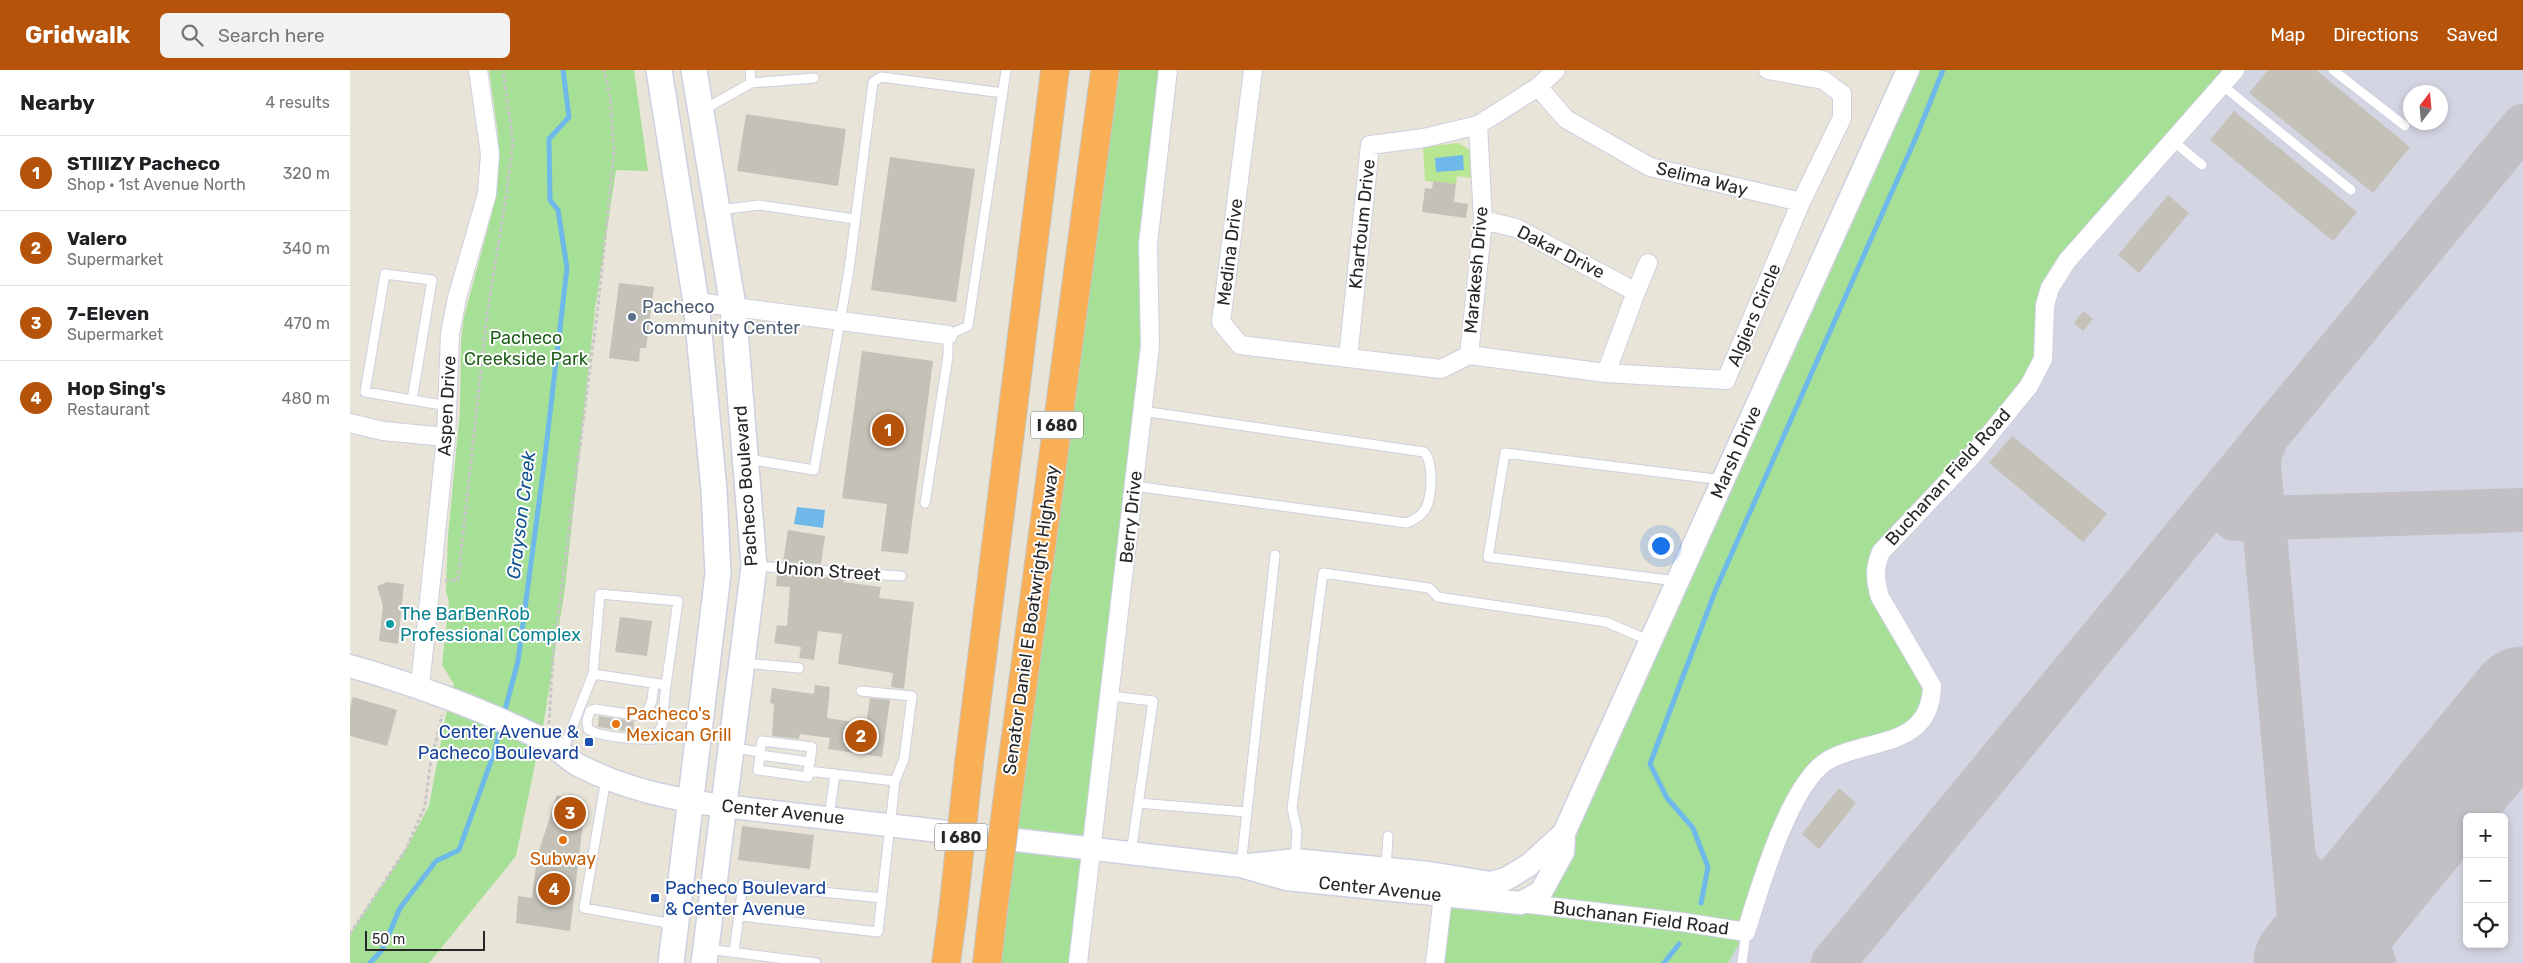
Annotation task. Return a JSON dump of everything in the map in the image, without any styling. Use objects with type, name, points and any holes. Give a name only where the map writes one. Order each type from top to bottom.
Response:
[{"type":"highway","name":"I 680","points":[[946,963],[1055,70]]},
{"type":"highway","name":"Senator Daniel E Boatwright Highway","points":[[987,963],[1105,70]]},
{"type":"main road","name":"Pacheco Boulevard","points":[[659,70],[696,302],[714,490],[718,574],[671,963]]},
{"type":"main road","name":"Pacheco Boulevard","points":[[694,70],[732,306],[754,566],[704,956]]},
{"type":"street","name":"Aspen Drive","points":[[420,686],[446,437],[450,334],[487,194],[490,154],[478,70]]},
{"type":"street","name":"Berry Drive","points":[[1078,963],[1093,849],[1150,346],[1148,244],[1168,70]]},
{"type":"street","name":"Medina Drive","points":[[1253,70],[1221,322],[1240,345],[1441,370],[1469,355]]},
{"type":"street","name":"Khartoum Drive","points":[[1348,358],[1370,145],[1424,138],[1478,125],[1538,87],[1556,70]]},
{"type":"street","name":"Algiers Circle","points":[[1469,355],[1606,373],[1726,380],[1801,202],[1842,118],[1842,94],[1823,80],[1768,70]]},
{"type":"street","name":"Marsh Drive","points":[[1521,903],[1541,892],[1564,852],[1564,834],[1908,70]]},
{"type":"street","name":"Buchanan Field Road","points":[[1521,903],[1672,920],[1746,932],[1770,855],[1812,774],[1827,762],[1906,734],[1928,712],[1932,703],[1932,686],[1880,597],[1875,582],[1875,566],[1881,552],[1972,456],[2029,386],[2043,359],[2045,305],[2050,288],[2067,261],[2235,70]]},
{"type":"street","name":"Selima Way","points":[[1538,87],[1566,118],[1650,167],[1801,202]]},
{"type":"street","name":"Marakesh Drive","points":[[1469,355],[1483,220],[1478,125]]},
{"type":"street","name":"Dakar Drive","points":[[1483,220],[1516,228],[1636,292]]},
{"type":"street","points":[[1606,373],[1648,263]]},
{"type":"street","points":[[696,302],[948,335]]},
{"type":"street","points":[[350,424],[383,431],[446,437]]},
{"type":"street","name":"Center Avenue","points":[[350,666],[420,686],[550,745],[577,764],[606,778],[649,793],[723,806],[1241,866],[1286,879],[1521,903]]},
{"type":"street","name":"Marsh Drive","points":[[1506,879],[1529,865],[1564,834]]},
{"type":"street","name":"Center Avenue","points":[[1241,866],[1295,860],[1386,868],[1491,883],[1506,879]]},
{"type":"street","points":[[1435,963],[1443,896]]},
{"type":"lane","points":[[750,70],[752,83]]},
{"type":"lane","points":[[925,503],[948,356],[948,335],[968,326],[1006,70]]},
{"type":"lane","points":[[2333,70],[2403,124]]},
{"type":"lane","points":[[745,458],[814,470],[855,219],[873,82],[881,77],[1003,93]]},
{"type":"lane","points":[[701,111],[752,83],[814,78]]},
{"type":"lane","points":[[2222,85],[2351,190]]},
{"type":"lane","points":[[2173,141],[2202,165]]},
{"type":"lane","points":[[717,210],[759,205],[855,219]]},
{"type":"lane","points":[[412,400],[432,280],[385,274],[365,392],[412,400],[448,406]]},
{"type":"lane","points":[[1134,486],[1407,523],[1416,519],[1426,508],[1432,471],[1428,456],[1424,452],[1142,411]]},
{"type":"lane","points":[[1678,581],[1488,557],[1505,453],[1723,480]]},
{"type":"lane","points":[[1241,866],[1275,555]]},
{"type":"lane","name":"Union Street","points":[[754,566],[902,576]]},
{"type":"lane","points":[[1295,860],[1297,831],[1292,808],[1323,574],[1429,588],[1438,597],[1606,622],[1650,641]]},
{"type":"lane","points":[[550,745],[581,705],[593,674],[600,594],[678,601],[662,726],[654,739],[591,732],[588,729],[587,720],[590,711],[595,709]]},
{"type":"lane","points":[[742,663],[799,668]]},
{"type":"lane","points":[[593,674],[666,685]]},
{"type":"lane","points":[[581,705],[640,716],[646,713],[652,700],[654,683]]},
{"type":"lane","points":[[740,916],[878,932],[895,781],[904,759],[912,696],[862,691]]},
{"type":"lane","points":[[1110,696],[1153,701],[1131,854]]},
{"type":"lane","points":[[762,741],[812,747],[808,777],[758,770],[760,754],[762,741]]},
{"type":"lane","points":[[731,748],[835,774],[895,781]]},
{"type":"lane","points":[[829,817],[835,774]]},
{"type":"lane","points":[[606,778],[584,908],[676,924]]},
{"type":"lane","points":[[1138,803],[1247,812]]},
{"type":"lane","points":[[1386,868],[1388,836]]},
{"type":"lane","points":[[734,952],[744,884],[882,898]]},
{"type":"lane","points":[[1742,963],[1746,932]]},
{"type":"lane","points":[[704,956],[734,952],[816,963]]},
{"type":"path","points":[[431,583],[458,580],[487,315],[508,190],[512,142],[503,70]]},
{"type":"path","points":[[550,745],[553,654],[598,306],[614,152],[610,96],[604,70]]},
{"type":"path","points":[[350,934],[406,849],[425,806],[430,766],[447,698]]},
{"type":"shaded area","points":[[2235,70],[2523,70],[2523,963],[1728,963],[1746,932],[1875,566],[2050,288]]},
{"type":"green space","name":"Pacheco Creekside Park","points":[[489,70],[634,70],[648,171],[616,170],[595,309],[565,588],[544,721],[516,856],[429,963],[350,963],[350,934],[406,849],[429,806],[446,715],[454,684],[442,665],[449,602],[446,591],[448,536],[460,411],[461,342],[464,317],[492,213],[499,167],[498,134]]},
{"type":"green space","points":[[1105,70],[1168,70],[1150,346],[1078,963],[987,963]]},
{"type":"green space","points":[[1908,70],[2235,70],[2067,261],[2050,288],[2045,305],[2043,359],[2029,386],[1972,456],[1881,552],[1876,574],[1880,597],[1932,686],[1932,703],[1928,713],[1906,734],[1827,762],[1812,774],[1770,855],[1746,932],[1728,963],[1434,963],[1443,896],[1526,897],[1541,892],[1563,852],[1564,833]]},
{"type":"green space","points":[[1458,143],[1470,150],[1471,178],[1457,176],[1456,184],[1425,181],[1423,147]]},
{"type":"water","points":[[1463,155],[1464,170],[1436,172],[1435,158]]},
{"type":"water","points":[[797,507],[825,510],[823,528],[794,524]]},
{"type":"building","points":[[2268,70],[2316,70],[2410,147],[2373,193],[2249,93]]},
{"type":"building","points":[[2234,111],[2357,212],[2333,241],[2210,140]]},
{"type":"building","points":[[746,114],[846,129],[838,186],[737,171]]},
{"type":"building","points":[[890,157],[975,169],[956,302],[871,290]]},
{"type":"building","points":[[1433,181],[1456,184],[1454,202],[1468,204],[1466,218],[1422,212],[1425,188],[1432,189]]},
{"type":"building","points":[[2168,195],[2189,213],[2139,273],[2118,255]]},
{"type":"building","name":"Pacheco Community Center","points":[[619,283],[654,287],[646,348],[640,348],[639,362],[609,358]]},
{"type":"building","points":[[2083,311],[2093,319],[2083,331],[2074,323]]},
{"type":"building","points":[[862,351],[933,361],[908,554],[881,551],[887,504],[842,498]]},
{"type":"building","points":[[2012,436],[2107,514],[2083,542],[1989,463]]},
{"type":"building","points":[[788,530],[825,536],[821,564],[783,562]]},
{"type":"building","points":[[777,574],[844,579],[844,582],[881,587],[879,598],[914,602],[904,689],[891,687],[893,673],[838,664],[842,634],[818,631],[814,660],[799,658],[801,647],[774,643],[777,625],[787,626],[790,587],[776,586]]},
{"type":"building","name":"The BarBenRob Professional Complex","points":[[387,582],[404,584],[398,644],[379,641],[383,606],[377,586]]},
{"type":"building","points":[[620,617],[652,621],[647,656],[615,652]]},
{"type":"building","points":[[815,685],[830,687],[827,718],[866,724],[870,698],[890,700],[882,757],[828,749],[830,738],[800,734],[799,739],[772,736],[774,704],[770,703],[772,688],[814,694]]},
{"type":"building","points":[[353,697],[397,710],[387,746],[350,736],[350,708]]},
{"type":"building","name":"Pacheco's Mexican Grill","points":[[599,716],[634,721],[633,732],[598,727]]},
{"type":"building","points":[[1839,788],[1856,803],[1819,849],[1802,834]]},
{"type":"building","points":[[557,795],[585,807],[570,931],[516,923],[518,896],[532,898],[537,857]]},
{"type":"building","points":[[742,826],[814,835],[810,869],[738,860]]},
{"type":"waterway","name":"Grayson Creek","points":[[504,714],[518,661],[544,465],[567,268],[558,210],[550,200],[549,139],[569,117],[563,70]]},
{"type":"waterway","points":[[1701,903],[1708,867],[1693,828],[1667,798],[1650,764],[1716,589],[1917,135],[1943,70]]},
{"type":"waterway","name":"Grayson Creek","points":[[370,963],[382,950],[400,908],[436,861],[459,850],[494,753],[501,725]]},
{"type":"waterway","points":[[1664,963],[1679,944]]},
{"type":"taxiway","points":[[1833,963],[2523,126]]},
{"type":"taxiway","points":[[2267,437],[2260,453],[2259,466],[2300,927],[2301,941],[2296,963]]},
{"type":"taxiway","points":[[2234,519],[2523,510]]},
{"type":"taxiway","points":[[2295,859],[2303,873],[2318,884],[2333,889],[2349,889],[2369,881],[2399,852],[2377,892],[2369,918],[2368,932],[2374,963]]},
{"type":"runway","points":[[2308,963],[2523,701]]},
{"type":"place","name":"Pacheco Community Center","points":[[632,317]]},
{"type":"place","name":"STIIIZY Pacheco","points":[[888,430]]},
{"type":"place","name":"The BarBenRob Professional Complex","points":[[390,624]]},
{"type":"place","name":"Pacheco's Mexican Grill","points":[[616,724]]},
{"type":"place","name":"Valero","points":[[861,736]]},
{"type":"place","name":"Center Avenue & Pacheco Boulevard","points":[[589,742]]},
{"type":"place","name":"7-Eleven","points":[[570,813]]},
{"type":"place","name":"Subway","points":[[563,840]]},
{"type":"place","name":"Hop Sing's","points":[[554,889]]},
{"type":"place","name":"Pacheco Boulevard & Center Avenue","points":[[655,898]]}]
